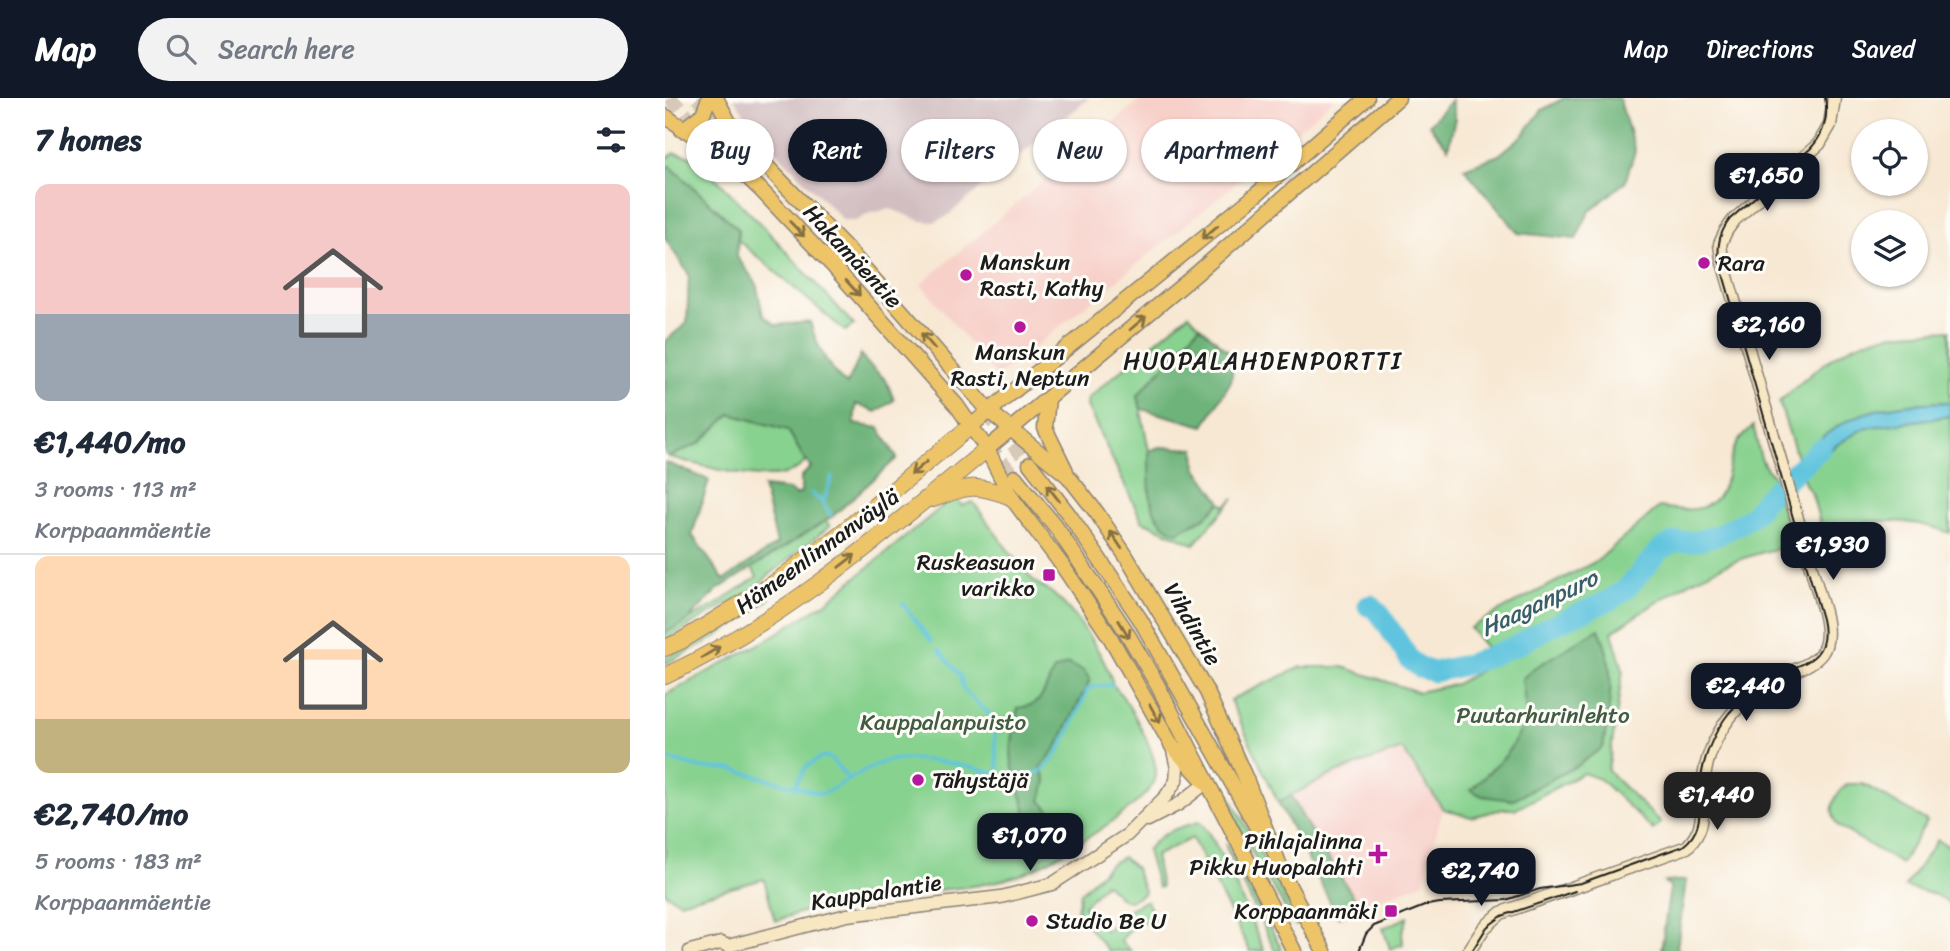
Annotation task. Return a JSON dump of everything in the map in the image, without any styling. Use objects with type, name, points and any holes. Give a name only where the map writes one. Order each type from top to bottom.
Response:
[{"type":"highway","name":"Hämeenlinnanväylä","points":[[665,648],[681,641],[773,584],[843,531],[972,425]]},
{"type":"highway","name":"Hämeenlinnanväylä","points":[[665,676],[694,663],[817,585],[987,449]]},
{"type":"highway","points":[[917,505],[973,487],[990,489],[1011,498]]},
{"type":"main road","points":[[682,130],[703,114],[709,98]]},
{"type":"main road","name":"Hakamäentie","points":[[716,98],[731,126],[748,147],[851,253],[989,411],[1010,430]]},
{"type":"main road","points":[[972,425],[1251,199],[1367,98]]},
{"type":"main road","points":[[1206,783],[1172,746],[1103,626],[1062,565],[1011,498],[987,449],[1398,98]]},
{"type":"main road","name":"Hakamäentie","points":[[665,116],[727,158],[835,268],[972,425],[987,449]]},
{"type":"main road","points":[[835,268],[851,253]]},
{"type":"main road","points":[[1048,399],[1045,428],[1068,476]]},
{"type":"main road","name":"Vihdintie","points":[[1010,430],[1068,476],[1126,556],[1206,692],[1230,742],[1284,876]]},
{"type":"main road","name":"Vihdintie","points":[[1030,464],[1070,516],[1140,619],[1324,951]]},
{"type":"main road","points":[[1015,477],[1056,527],[1124,628],[1158,686],[1294,951]]},
{"type":"main road","name":"Kauppalantie","points":[[1206,783],[1214,776],[1230,742]]},
{"type":"street","points":[[1822,98],[1830,113]]},
{"type":"street","points":[[1469,951],[1484,928],[1501,913],[1688,847],[1695,839],[1703,819],[1703,784],[1707,763],[1725,723],[1753,693],[1812,663],[1826,646],[1826,621],[1722,259],[1720,244],[1734,220],[1819,144],[1830,125],[1834,98]]},
{"type":"street","name":"Kauppalantie","points":[[1139,825],[1166,796],[1176,780],[1177,768],[1172,746]]},
{"type":"street","name":"Kauppalantie","points":[[690,951],[721,943],[726,948],[847,915],[1018,894],[1052,884],[1139,825],[1179,804],[1206,783]]},
{"type":"shaded area","points":[[734,98],[1089,98],[1064,119],[1033,119],[1033,145],[1019,156],[1019,119],[901,119],[901,182],[988,182],[946,217],[934,222],[921,221],[891,209],[870,213],[856,221],[843,220],[806,182],[887,182],[887,119],[788,119],[788,164],[774,149],[774,119],[748,119]]},
{"type":"shaded area","points":[[1142,98],[1335,98],[1302,126],[1302,119],[1141,119],[1141,182],[1237,182],[997,377],[921,284],[1042,182],[1127,182],[1127,119],[1117,119]]},
{"type":"shaded area","name":"Pihlajalinna Pikku Huopalahti","points":[[1402,749],[1443,809],[1423,883],[1360,906],[1291,796],[1335,773]]},
{"type":"green space","points":[[1564,98],[1619,98],[1635,151],[1625,182],[1589,212],[1576,239],[1518,233],[1464,168],[1499,155],[1522,136],[1542,110]]},
{"type":"green space","points":[[1451,100],[1455,118],[1448,148],[1429,125]]},
{"type":"green space","points":[[675,153],[686,156],[686,181],[670,166],[665,167],[665,159]]},
{"type":"green space","points":[[670,166],[738,229],[737,257],[756,283],[763,315],[776,325],[810,322],[824,356],[834,372],[847,385],[861,354],[886,380],[894,400],[876,412],[856,404],[854,424],[879,428],[897,458],[833,516],[717,590],[687,621],[665,633],[665,462],[709,480],[692,535],[724,580],[777,544],[763,487],[789,490],[796,495],[801,493],[801,477],[811,467],[788,430],[731,414],[700,443],[669,457],[665,454],[665,341],[687,323],[689,275],[665,238],[665,167]]},
{"type":"green space","points":[[687,182],[720,182],[854,325],[845,331],[738,240],[738,229]]},
{"type":"green space","points":[[1189,314],[1200,326],[1138,396],[1149,451],[1151,503],[1203,519],[1221,502],[1225,506],[1234,498],[1194,544],[1142,521],[1087,406],[1088,398]]},
{"type":"green space","points":[[1200,326],[1234,356],[1231,381],[1204,426],[1141,409],[1138,395]]},
{"type":"green space","points":[[1950,330],[1950,402],[1905,405],[1867,413],[1832,430],[1798,460],[1779,402],[1802,382],[1838,354],[1864,341],[1897,334]]},
{"type":"green space","points":[[730,414],[788,430],[806,462],[793,471],[765,476],[731,472],[669,457],[700,443]]},
{"type":"green space","points":[[1950,416],[1950,533],[1912,523],[1882,521],[1823,534],[1812,494],[1802,473],[1835,446],[1864,428]]},
{"type":"green space","name":"Puutarhurinlehto","points":[[1753,426],[1761,458],[1773,475],[1792,546],[1741,559],[1697,578],[1612,632],[1623,670],[1608,771],[1661,823],[1653,830],[1600,779],[1583,773],[1516,809],[1503,809],[1471,817],[1443,809],[1402,749],[1335,773],[1278,802],[1230,700],[1301,667],[1343,667],[1418,692],[1456,684],[1497,661],[1470,628],[1597,561],[1659,507],[1691,509],[1708,505],[1721,491],[1736,444]]},
{"type":"green space","points":[[1159,447],[1195,449],[1196,467],[1221,502],[1203,519],[1177,532],[1166,526],[1153,509],[1149,486],[1149,451]]},
{"type":"green space","name":"Kauppalanpuisto","points":[[956,498],[962,506],[973,502],[1024,570],[1062,603],[1089,637],[1110,674],[1113,685],[1135,716],[1149,745],[1156,771],[1155,780],[1147,792],[1114,820],[1070,849],[1030,870],[997,881],[957,888],[857,897],[775,921],[764,879],[680,902],[665,893],[665,695],[765,641],[825,603]]},
{"type":"green space","points":[[825,521],[830,526],[751,590],[665,640],[665,633],[717,604],[757,577],[752,568]]},
{"type":"green space","points":[[768,597],[769,600],[716,637],[665,664],[665,658]]},
{"type":"green space","points":[[1599,629],[1605,644],[1610,673],[1610,702],[1603,747],[1577,766],[1512,800],[1482,796],[1471,790],[1506,755],[1527,720],[1522,679],[1534,668]]},
{"type":"green space","points":[[1068,664],[1084,671],[1090,680],[1057,747],[1041,767],[1046,781],[1041,801],[1053,813],[1033,842],[1026,837],[1025,810],[1011,753],[1018,708],[1038,700],[1054,670]]},
{"type":"green space","points":[[1223,784],[1299,924],[1296,926],[1258,863],[1219,789]]},
{"type":"green space","points":[[1848,784],[1862,784],[1927,821],[1901,864],[1838,826],[1833,814],[1834,803]]},
{"type":"green space","points":[[1291,796],[1357,902],[1358,909],[1338,917],[1278,802]]},
{"type":"green space","points":[[1199,822],[1206,829],[1224,861],[1264,951],[1250,951],[1192,838],[1155,856],[1161,887],[1158,888],[1147,851],[1163,835]]},
{"type":"green space","points":[[1937,840],[1950,847],[1950,904],[1936,895],[1905,887]]},
{"type":"green space","points":[[1226,843],[1282,950],[1275,951]]},
{"type":"green space","points":[[1123,857],[1135,868],[1143,894],[1129,901],[1122,899],[1105,883],[1084,906],[1089,912],[1083,920],[1077,909],[1080,893],[1110,864]]},
{"type":"green space","points":[[1686,880],[1677,948],[1681,951],[1661,951],[1670,887],[1664,882]]},
{"type":"green space","points":[[1145,901],[1155,918],[1150,924],[1139,920],[1120,941],[1131,951],[1108,951],[1087,925],[1093,920],[1106,931],[1131,908]]},
{"type":"green space","points":[[1408,917],[1402,933],[1403,944],[1390,949],[1383,928]]},
{"type":"water","points":[[1950,402],[1950,416],[1864,428],[1835,446],[1802,473],[1798,460],[1815,443],[1849,420],[1885,408]]},
{"type":"waterway","name":"Haaganpuro","points":[[1368,606],[1371,605],[1380,614],[1410,660],[1421,668],[1434,672],[1469,664],[1518,645],[1547,628],[1610,600],[1626,589],[1662,548],[1676,542],[1697,541],[1718,535],[1743,522],[1821,448]]},
{"type":"waterway","points":[[823,503],[832,477]]},
{"type":"waterway","points":[[811,493],[823,503],[831,515]]},
{"type":"waterway","points":[[902,603],[931,641]]},
{"type":"waterway","points":[[939,650],[961,677],[967,694],[996,720],[995,743],[999,775]]},
{"type":"waterway","name":"Haaganpuro","points":[[1019,776],[1033,774],[1048,766],[1068,734],[1088,689],[1113,685]]},
{"type":"waterway","name":"Haaganpuro","points":[[795,785],[806,767],[823,756],[830,758],[849,779]]},
{"type":"waterway","name":"Haaganpuro","points":[[665,761],[671,760],[701,768],[731,769],[822,794],[873,766],[893,760],[943,762],[1005,777]]},
{"type":"tunnel","points":[[670,98],[690,119]]},
{"type":"tunnel","points":[[697,98],[717,119]]},
{"type":"tunnel","points":[[985,413],[1030,464]]},
{"type":"tunnel","points":[[988,445],[1015,477]]},
{"type":"tram line","points":[[1359,951],[1366,934],[1374,926],[1427,905],[1506,900],[1540,889],[1581,883],[1683,846],[1691,839],[1698,823],[1703,768],[1711,744],[1724,720],[1753,690],[1769,679],[1810,660],[1822,645],[1822,619],[1718,249],[1720,238],[1730,219],[1815,143],[1826,119],[1825,98]]},
{"type":"tram line","points":[[1472,951],[1487,927],[1502,916],[1575,891]]},
{"type":"place","name":"Rara","points":[[1704,263]]},
{"type":"place","name":"Manskun Rasti, Kathy","points":[[966,275]]},
{"type":"place","name":"Manskun Rasti, Neptun","points":[[1020,327]]},
{"type":"place","name":"Ruskeasuon varikko","points":[[1049,575]]},
{"type":"place","name":"Tähystäjä","points":[[918,780]]},
{"type":"place","name":"Pihlajalinna Pikku Huopalahti","points":[[1378,854]]},
{"type":"place","name":"Korppaanmäki","points":[[1391,911]]},
{"type":"place","name":"Studio Be U","points":[[1032,921]]},
{"type":"district","name":"HUOPALAHDENPORTTI","points":[[1263,361]]}]
